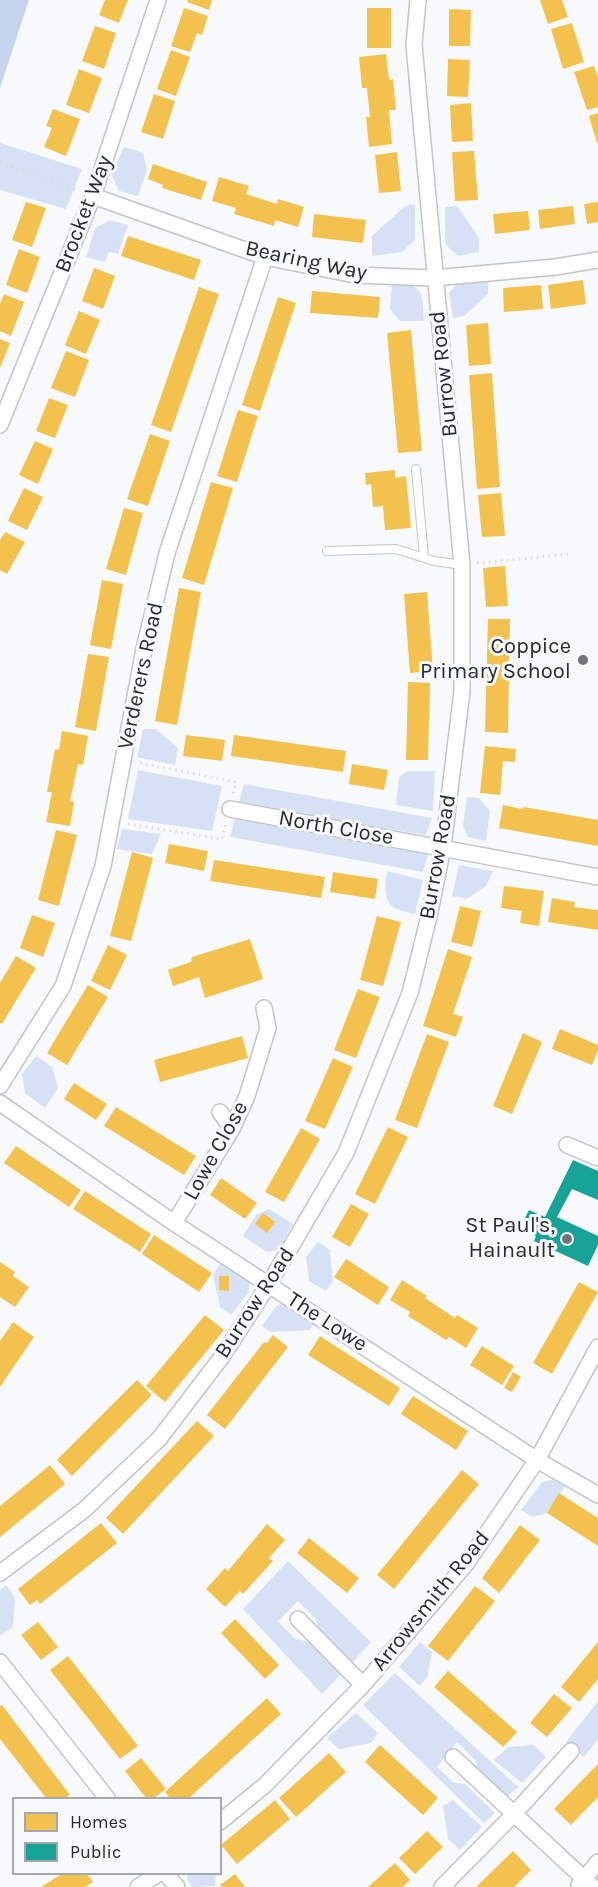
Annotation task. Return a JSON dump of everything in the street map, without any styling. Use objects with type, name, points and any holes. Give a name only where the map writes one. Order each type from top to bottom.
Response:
[{"type":"street","name":"Brocket Way","points":[[0,425],[93,196],[158,0]]},
{"type":"street","name":"Burrow Road","points":[[0,1573],[84,1510],[159,1439],[221,1358],[269,1284],[346,1153],[410,993],[443,847],[462,691],[462,565],[414,45],[418,0]]},
{"type":"street","name":"Bearing Way","points":[[93,196],[265,257],[355,275],[434,278],[555,267],[598,260]]},
{"type":"street","name":"Verderers Road","points":[[0,1086],[63,986],[103,866],[144,650],[167,553],[265,257]]},
{"type":"street","name":"North Close","points":[[230,809],[598,877]]},
{"type":"street","name":"Lowe Close","points":[[174,1223],[232,1130],[247,1096],[268,1028],[264,1008]]},
{"type":"street","name":"The Lowe","points":[[0,1103],[174,1223],[537,1460],[598,1495]]},
{"type":"street","points":[[220,1112],[232,1130]]},
{"type":"street","points":[[567,1145],[598,1158]]},
{"type":"street","name":"Arrowsmith Road","points":[[222,1820],[265,1785],[363,1685],[466,1564],[537,1460],[598,1347]]},
{"type":"street","points":[[298,1619],[363,1685]]},
{"type":"street","points":[[0,1662],[106,1797]]},
{"type":"street","points":[[442,1887],[514,1814],[571,1751]]},
{"type":"street","points":[[453,1757],[585,1885],[598,1862]]},
{"type":"street","points":[[138,1887],[156,1875]]},
{"type":"street","points":[[167,1875],[177,1887]]},
{"type":"lane","points":[[416,470],[424,557]]},
{"type":"lane","points":[[327,551],[396,549],[434,561],[462,565]]},
{"type":"path","points":[[0,4],[2,0]]},
{"type":"path","points":[[0,162],[93,196]]},
{"type":"path","points":[[462,565],[571,554]]},
{"type":"path","points":[[112,822],[222,839],[236,782],[123,760]]},
{"type":"shaded area","points":[[0,0],[29,0],[0,88]]},
{"type":"shaded area","points":[[0,143],[82,169],[66,209],[0,190]]},
{"type":"shaded area","points":[[124,147],[143,153],[147,170],[138,196],[119,191],[111,174]]},
{"type":"shaded area","points":[[415,204],[415,240],[402,252],[372,256],[372,236],[405,206]]},
{"type":"shaded area","points":[[457,206],[479,238],[479,252],[458,256],[445,244],[445,207]]},
{"type":"shaded area","points":[[110,220],[128,225],[118,254],[109,252],[105,262],[86,257],[95,228]]},
{"type":"shaded area","points":[[488,279],[488,294],[464,316],[453,318],[449,293],[460,280]]},
{"type":"shaded area","points":[[404,283],[416,288],[422,297],[424,321],[400,321],[390,309],[392,285]]},
{"type":"shaded area","points":[[143,729],[156,729],[178,748],[175,765],[137,757]]},
{"type":"shaded area","points":[[138,770],[222,786],[212,831],[128,819]]},
{"type":"shaded area","points":[[407,771],[435,771],[433,811],[396,805],[399,777]]},
{"type":"shaded area","points":[[244,784],[432,818],[426,835],[238,805]]},
{"type":"shaded area","points":[[467,797],[479,798],[490,811],[486,841],[468,837],[463,827]]},
{"type":"shaded area","points":[[235,818],[429,852],[423,872],[230,837]]},
{"type":"shaded area","points":[[122,829],[161,834],[152,854],[117,849]]},
{"type":"shaded area","points":[[459,865],[493,871],[486,886],[467,899],[452,896]]},
{"type":"shaded area","points":[[387,871],[423,880],[415,914],[397,909],[388,901],[385,889]]},
{"type":"shaded area","points":[[36,1056],[52,1067],[58,1088],[45,1108],[25,1093],[22,1074]]},
{"type":"shaded area","points":[[269,1209],[293,1224],[278,1250],[267,1252],[243,1236],[256,1215]]},
{"type":"shaded area","points":[[318,1242],[330,1250],[333,1281],[326,1291],[309,1281],[306,1257]]},
{"type":"shaded area","points":[[223,1259],[249,1277],[249,1292],[231,1315],[220,1307],[213,1275]]},
{"type":"shaded area","points":[[291,1302],[316,1320],[310,1330],[271,1332],[262,1326],[277,1305]]},
{"type":"shaded area","points":[[555,1479],[565,1486],[547,1513],[532,1517],[521,1510],[542,1482]]},
{"type":"shaded area","points":[[288,1561],[371,1642],[353,1662],[318,1628],[316,1619],[298,1601],[278,1621],[295,1639],[311,1642],[342,1673],[322,1694],[243,1609]]},
{"type":"shaded area","points":[[6,1585],[15,1598],[13,1627],[0,1636],[0,1590]]},
{"type":"shaded area","points":[[420,1642],[432,1652],[427,1677],[420,1686],[399,1667]]},
{"type":"shaded area","points":[[395,1673],[518,1787],[507,1797],[477,1770],[476,1761],[457,1742],[437,1767],[454,1783],[465,1784],[495,1813],[484,1823],[363,1705]]},
{"type":"shaded area","points":[[598,1701],[598,1739],[584,1757],[566,1742]]},
{"type":"shaded area","points":[[356,1713],[378,1733],[371,1743],[339,1749],[327,1738]]},
{"type":"shaded area","points":[[534,1745],[546,1757],[522,1783],[494,1760],[508,1747]]},
{"type":"shaded area","points":[[453,1800],[482,1827],[460,1850],[448,1839],[443,1806]]},
{"type":"shaded area","points":[[188,1875],[216,1875],[215,1886],[192,1887],[187,1880]]},
{"type":"building: Homes","points":[[105,0],[128,0],[119,23],[99,15]]},
{"type":"building: Homes","points":[[188,0],[212,0],[209,10],[187,2]]},
{"type":"building: Homes","points":[[540,0],[562,0],[568,17],[548,24]]},
{"type":"building: Homes","points":[[184,8],[208,16],[202,35],[197,33],[190,52],[171,46]]},
{"type":"building: Homes","points":[[367,8],[391,8],[391,48],[367,48]]},
{"type":"building: Homes","points":[[449,9],[471,10],[470,46],[449,46]]},
{"type":"building: Homes","points":[[572,23],[584,62],[563,69],[551,29]]},
{"type":"building: Homes","points":[[95,26],[116,33],[104,69],[82,61]]},
{"type":"building: Homes","points":[[171,50],[190,57],[176,96],[157,89]]},
{"type":"building: Homes","points":[[386,54],[389,80],[393,79],[396,110],[389,110],[392,144],[369,147],[366,117],[370,117],[367,88],[362,88],[359,57]]},
{"type":"building: Homes","points":[[448,59],[470,60],[468,97],[447,96]]},
{"type":"building: Homes","points":[[594,66],[598,77],[598,107],[587,110],[574,72]]},
{"type":"building: Homes","points":[[79,69],[102,78],[89,113],[66,105]]},
{"type":"building: Homes","points":[[154,94],[175,101],[163,139],[141,132]]},
{"type":"building: Homes","points":[[471,103],[473,141],[452,142],[450,105]]},
{"type":"building: Homes","points":[[53,109],[80,119],[66,156],[44,147],[52,128],[46,126]]},
{"type":"building: Homes","points":[[598,113],[598,143],[597,143],[589,116]]},
{"type":"building: Homes","points":[[474,151],[478,200],[455,201],[452,152]]},
{"type":"building: Homes","points":[[397,152],[401,191],[379,193],[375,155]]},
{"type":"building: Homes","points":[[153,164],[207,182],[201,200],[162,188],[163,185],[148,179]]},
{"type":"building: Homes","points":[[219,177],[249,186],[246,194],[277,204],[278,199],[304,207],[298,227],[275,220],[274,226],[234,214],[236,208],[212,201]]},
{"type":"building: Homes","points":[[26,202],[46,208],[32,247],[12,240]]},
{"type":"building: Homes","points":[[598,202],[598,222],[587,224],[584,204]]},
{"type":"building: Homes","points":[[573,206],[575,224],[540,229],[538,210]]},
{"type":"building: Homes","points":[[528,211],[530,230],[495,234],[493,214]]},
{"type":"building: Homes","points":[[314,214],[366,220],[363,243],[312,237]]},
{"type":"building: Homes","points":[[128,236],[201,260],[194,280],[121,256]]},
{"type":"building: Homes","points":[[19,249],[40,257],[27,293],[6,285]]},
{"type":"building: Homes","points":[[94,268],[115,276],[103,309],[82,301]]},
{"type":"building: Homes","points":[[583,280],[586,304],[551,309],[548,285]]},
{"type":"building: Homes","points":[[541,285],[543,309],[504,312],[503,288]]},
{"type":"building: Homes","points":[[199,287],[219,294],[171,432],[151,425]]},
{"type":"building: Homes","points":[[312,291],[380,297],[378,318],[310,313]]},
{"type":"building: Homes","points":[[4,294],[24,302],[11,336],[0,331],[0,304]]},
{"type":"building: Homes","points":[[278,297],[296,303],[260,411],[242,405]]},
{"type":"building: Homes","points":[[79,311],[100,320],[86,354],[65,345]]},
{"type":"building: Homes","points":[[488,323],[491,364],[469,366],[466,325]]},
{"type":"building: Homes","points":[[411,330],[422,451],[398,453],[387,333]]},
{"type":"building: Homes","points":[[0,339],[10,343],[0,368]]},
{"type":"building: Homes","points":[[66,351],[89,360],[75,397],[51,388]]},
{"type":"building: Homes","points":[[492,373],[500,487],[477,489],[469,375]]},
{"type":"building: Homes","points":[[49,398],[68,405],[55,438],[36,431]]},
{"type":"building: Homes","points":[[238,410],[258,416],[237,482],[217,476]]},
{"type":"building: Homes","points":[[150,434],[170,441],[148,506],[127,499]]},
{"type":"building: Homes","points":[[35,441],[53,449],[38,484],[19,475]]},
{"type":"building: Homes","points":[[395,470],[395,478],[406,476],[411,528],[385,530],[383,506],[373,507],[371,484],[366,485],[365,473]]},
{"type":"building: Homes","points":[[211,482],[233,488],[204,585],[182,578]]},
{"type":"building: Homes","points":[[24,488],[43,497],[27,530],[8,521]]},
{"type":"building: Homes","points":[[501,493],[505,536],[482,537],[478,495]]},
{"type":"building: Homes","points":[[124,508],[143,513],[126,575],[106,569]]},
{"type":"building: Homes","points":[[5,532],[25,542],[7,574],[0,570],[0,540]]},
{"type":"building: Homes","points":[[505,566],[508,606],[486,607],[483,568]]},
{"type":"building: Homes","points":[[102,580],[123,584],[111,649],[90,645]]},
{"type":"building: Homes","points":[[179,588],[201,592],[177,725],[155,721]]},
{"type":"building: Homes","points":[[427,592],[433,671],[410,673],[404,594]]},
{"type":"building: Homes","points":[[488,619],[510,619],[508,733],[485,732]]},
{"type":"building: Homes","points":[[88,654],[109,657],[96,731],[75,727]]},
{"type":"building: Homes","points":[[408,682],[430,683],[428,760],[406,760]]},
{"type":"building: Homes","points":[[62,731],[88,736],[83,765],[78,764],[70,801],[74,802],[70,826],[46,822],[52,792],[47,792],[55,749],[59,750]]},
{"type":"building: Homes","points":[[186,735],[225,740],[222,761],[183,756]]},
{"type":"building: Homes","points":[[234,735],[346,751],[343,772],[231,756]]},
{"type":"building: Homes","points":[[485,746],[516,749],[515,762],[503,761],[500,795],[480,793]]},
{"type":"building: Homes","points":[[352,764],[388,770],[384,790],[349,784]]},
{"type":"building: Homes","points":[[503,805],[598,820],[598,846],[499,828]]},
{"type":"building: Homes","points":[[56,830],[77,835],[59,906],[38,900]]},
{"type":"building: Homes","points":[[169,844],[208,851],[204,871],[165,863]]},
{"type":"building: Homes","points":[[132,852],[153,858],[131,941],[110,936]]},
{"type":"building: Homes","points":[[214,860],[325,877],[321,898],[210,881]]},
{"type":"building: Homes","points":[[333,872],[378,879],[375,899],[330,892]]},
{"type":"building: Homes","points":[[504,886],[544,891],[539,926],[520,923],[522,911],[501,908]]},
{"type":"building: Homes","points":[[552,898],[575,902],[574,907],[598,910],[598,930],[548,922]]},
{"type":"building: Homes","points":[[460,906],[481,911],[472,947],[451,942]]},
{"type":"building: Homes","points":[[32,915],[55,923],[43,957],[20,948]]},
{"type":"building: Homes","points":[[377,916],[401,922],[383,986],[360,980]]},
{"type":"building: Homes","points":[[250,939],[263,979],[205,998],[199,977],[173,986],[168,970],[191,962],[192,957]]},
{"type":"building: Homes","points":[[108,945],[127,955],[110,990],[91,981]]},
{"type":"building: Homes","points":[[448,949],[472,957],[453,1014],[463,1017],[456,1037],[423,1026]]},
{"type":"building: Homes","points":[[16,956],[36,968],[2,1024],[0,1023],[0,983]]},
{"type":"building: Homes","points":[[88,985],[108,997],[67,1065],[47,1053]]},
{"type":"building: Homes","points":[[358,989],[380,997],[356,1058],[334,1050]]},
{"type":"building: Homes","points":[[560,1029],[598,1045],[592,1065],[552,1049]]},
{"type":"building: Homes","points":[[523,1033],[542,1042],[512,1114],[493,1106]]},
{"type":"building: Homes","points":[[427,1034],[449,1042],[417,1128],[395,1120]]},
{"type":"building: Homes","points":[[242,1036],[248,1058],[160,1082],[154,1060]]},
{"type":"building: Homes","points":[[333,1058],[353,1067],[325,1129],[305,1121]]},
{"type":"building: Homes","points":[[74,1083],[107,1104],[96,1120],[64,1099]]},
{"type":"building: Homes","points":[[116,1107],[196,1156],[184,1175],[104,1126]]},
{"type":"building: Homes","points":[[388,1127],[408,1137],[375,1204],[355,1194]]},
{"type":"building: Homes","points":[[301,1128],[320,1139],[284,1202],[265,1192]]},
{"type":"building: Homes","points":[[16,1146],[81,1190],[69,1207],[4,1163]]},
{"type":"building: Homes","points":[[221,1178],[257,1203],[245,1219],[210,1195]]},
{"type":"building: Homes","points":[[85,1191],[151,1234],[140,1252],[73,1209]]},
{"type":"building: Homes","points":[[351,1204],[369,1214],[350,1247],[332,1237]]},
{"type":"building: Homes","points":[[263,1213],[275,1222],[267,1233],[255,1224]]},
{"type":"building: Homes","points":[[154,1235],[212,1273],[199,1292],[142,1254]]},
{"type":"building: Homes","points":[[346,1259],[389,1287],[378,1305],[334,1277]]},
{"type":"building: Homes","points":[[0,1262],[15,1272],[13,1276],[29,1287],[15,1307],[0,1297]]},
{"type":"building: Homes","points":[[219,1276],[229,1276],[229,1291],[219,1290]]},
{"type":"building: Homes","points":[[402,1280],[455,1318],[457,1315],[478,1328],[466,1348],[449,1337],[446,1340],[408,1316],[410,1312],[390,1300]]},
{"type":"building: Homes","points":[[579,1282],[598,1292],[552,1374],[533,1363]]},
{"type":"building: Homes","points":[[205,1315],[224,1330],[165,1402],[146,1386]]},
{"type":"building: Homes","points":[[13,1322],[34,1337],[0,1387],[0,1341]]},
{"type":"building: Homes","points":[[273,1335],[288,1347],[225,1429],[207,1415],[264,1342],[267,1343]]},
{"type":"building: Homes","points":[[320,1336],[400,1388],[389,1406],[308,1355]]},
{"type":"building: Homes","points":[[482,1346],[514,1366],[502,1385],[470,1365]]},
{"type":"building: Homes","points":[[513,1372],[521,1377],[512,1392],[504,1388]]},
{"type":"building: Homes","points":[[137,1380],[152,1395],[72,1476],[57,1460]]},
{"type":"building: Homes","points":[[413,1396],[468,1431],[456,1450],[401,1414]]},
{"type":"building: Homes","points":[[197,1421],[214,1436],[123,1534],[106,1518]]},
{"type":"building: Homes","points":[[50,1465],[65,1484],[0,1537],[0,1506]]},
{"type":"building: Homes","points":[[462,1470],[479,1484],[394,1589],[377,1575]]},
{"type":"building: Homes","points":[[559,1493],[598,1518],[598,1546],[547,1513]]},
{"type":"building: Homes","points":[[101,1523],[117,1543],[40,1604],[37,1600],[30,1605],[18,1589]]},
{"type":"building: Homes","points":[[267,1524],[285,1540],[269,1558],[273,1561],[243,1594],[240,1591],[225,1607],[206,1589],[225,1568],[228,1571]]},
{"type":"building: Homes","points":[[520,1525],[540,1540],[499,1593],[482,1578]]},
{"type":"building: Homes","points":[[309,1538],[359,1578],[347,1593],[297,1553]]},
{"type":"building: Homes","points":[[475,1586],[495,1601],[448,1661],[428,1646]]},
{"type":"building: Homes","points":[[235,1619],[279,1665],[265,1679],[221,1633]]},
{"type":"building: Homes","points":[[38,1622],[58,1647],[41,1660],[21,1635]]},
{"type":"building: Homes","points":[[598,1642],[598,1679],[579,1702],[561,1687]]},
{"type":"building: Homes","points":[[68,1656],[138,1746],[120,1759],[50,1670]]},
{"type":"building: Homes","points":[[448,1671],[517,1732],[503,1747],[434,1687]]},
{"type":"building: Homes","points":[[554,1694],[572,1708],[547,1737],[530,1723]]},
{"type":"building: Homes","points":[[267,1698],[281,1714],[190,1797],[169,1797],[165,1792]]},
{"type":"building: Homes","points":[[2,1705],[70,1795],[45,1797],[0,1739],[0,1706]]},
{"type":"building: Homes","points":[[380,1745],[438,1798],[423,1815],[365,1762]]},
{"type":"building: Homes","points":[[329,1753],[346,1772],[296,1817],[279,1798]]},
{"type":"building: Homes","points":[[141,1758],[166,1789],[155,1797],[145,1797],[125,1771]]},
{"type":"building: Homes","points":[[598,1764],[598,1797],[571,1825],[554,1809]]},
{"type":"building: Homes","points":[[275,1800],[290,1819],[237,1864],[222,1844]]},
{"type":"building: Homes","points":[[427,1831],[443,1847],[415,1874],[399,1858]]},
{"type":"building: Homes","points":[[513,1851],[531,1870],[514,1887],[476,1887]]},
{"type":"building: Homes","points":[[395,1863],[410,1880],[403,1887],[368,1887]]},
{"type":"building: Homes","points":[[235,1874],[245,1887],[222,1887],[220,1885]]},
{"type":"building: Homes","points":[[60,1875],[88,1875],[93,1882],[85,1887],[41,1887]]},
{"type":"building: Public","name":"St Paul's, Hainault","points":[[573,1160],[598,1171],[598,1200],[572,1189],[557,1217],[598,1236],[598,1245],[588,1266],[534,1241],[536,1236],[520,1228],[529,1210],[545,1217]]},
{"type":"place","name":"Coppice Primary School","points":[[583,660]]},
{"type":"place","name":"St Paul's, Hainault","points":[[567,1239]]}]
